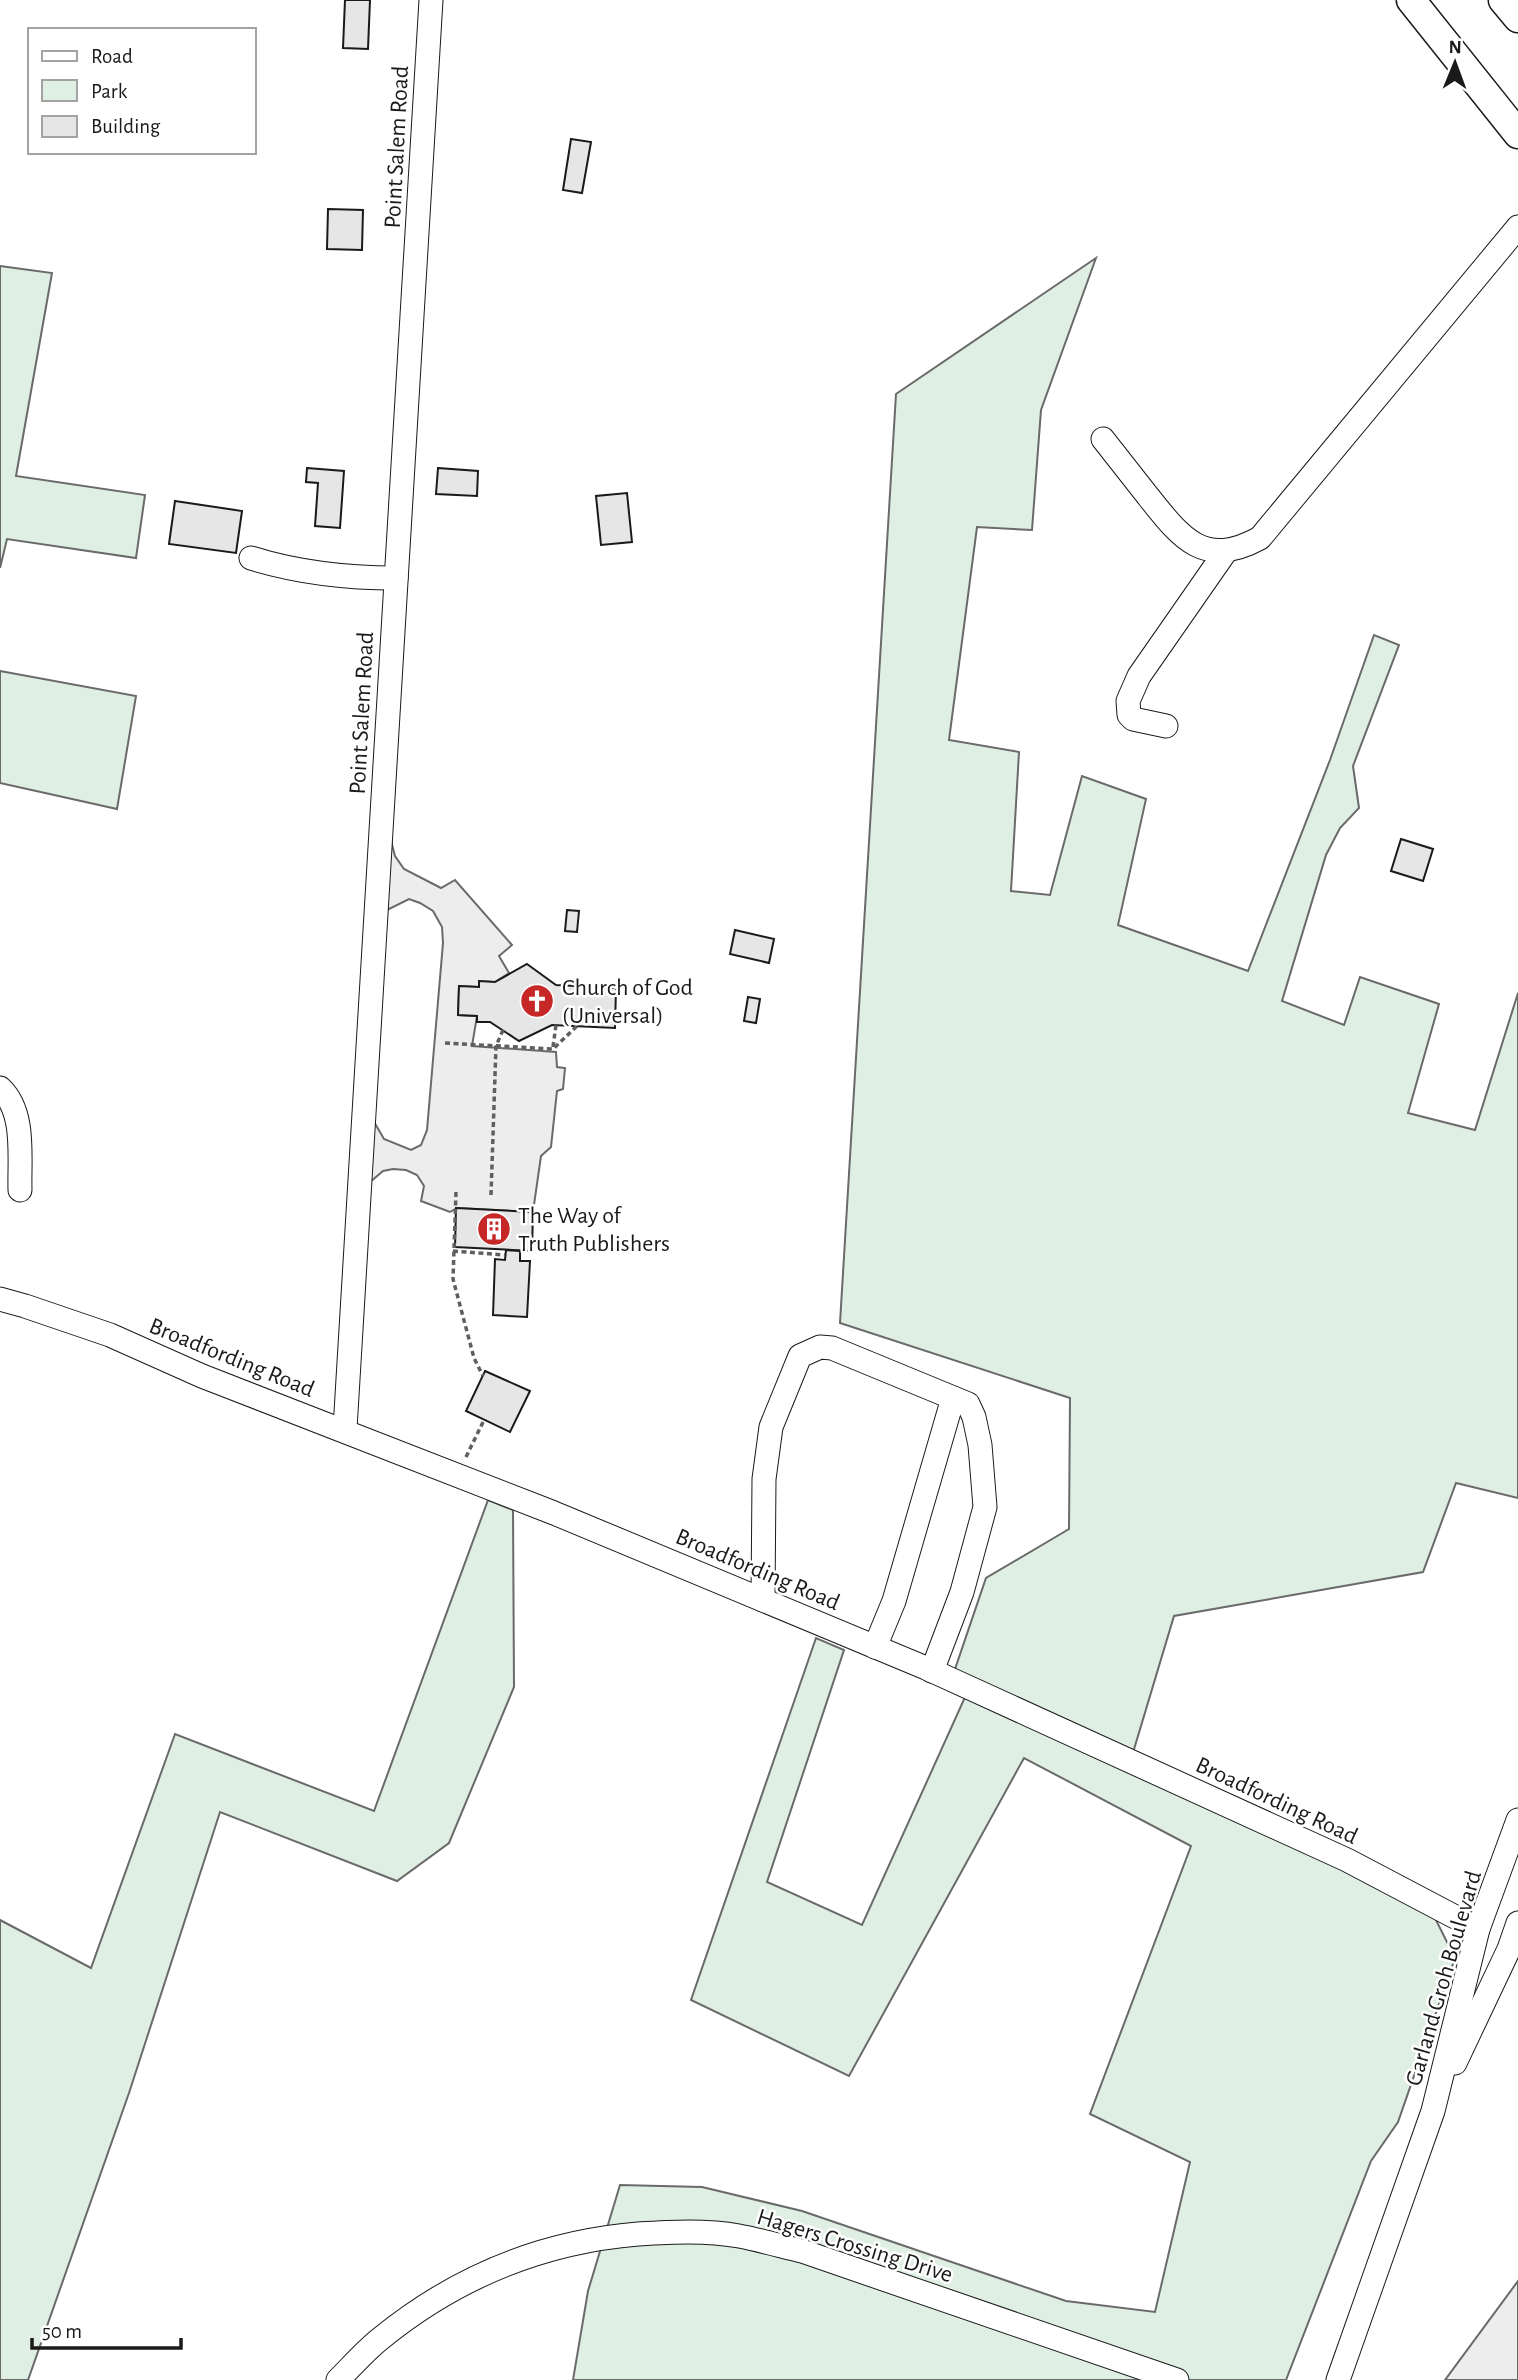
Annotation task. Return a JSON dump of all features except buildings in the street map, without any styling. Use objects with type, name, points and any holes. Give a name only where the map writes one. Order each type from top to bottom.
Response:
[{"type":"main road","points":[[1411,0],[1518,134]]},
{"type":"main road","points":[[1503,0],[1518,19]]},
{"type":"street","name":"Point Salem Road","points":[[345,1429],[431,0]]},
{"type":"street","points":[[1103,439],[1165,518],[1188,541],[1207,549],[1226,551],[1242,548],[1260,538],[1518,227]]},
{"type":"street","points":[[1166,726],[1133,719],[1129,715],[1128,701],[1139,676],[1226,551]]},
{"type":"street","points":[[251,558],[289,570],[337,577],[396,578]]},
{"type":"street","points":[[0,1088],[8,1096],[16,1114],[20,1190]]},
{"type":"street","name":"Broadfording Road","points":[[0,1299],[110,1335],[202,1376],[457,1474],[932,1671],[1347,1860],[1478,1929]]},
{"type":"street","points":[[764,1600],[764,1479],[771,1427],[800,1356],[820,1347],[832,1348],[968,1404],[974,1417],[980,1445],[985,1507],[962,1592],[932,1671]]},
{"type":"street","points":[[875,1647],[894,1601],[953,1398]]},
{"type":"street","name":"Garland Groh Boulevard","points":[[1338,2380],[1433,2111],[1478,1929],[1518,1820]]},
{"type":"street","points":[[1466,2041],[1478,1929],[1518,1865]]},
{"type":"street","name":"Garland Groh Boulevard","points":[[1433,2111],[1514,1950],[1518,1923]]},
{"type":"street","name":"Hagers Crossing Drive","points":[[338,2380],[378,2340],[406,2319],[478,2275],[543,2250],[603,2237],[677,2231],[737,2236],[802,2251],[1177,2380]]},
{"type":"path","points":[[553,1049],[556,1025]]},
{"type":"path","points":[[445,1043],[553,1049],[577,1026]]},
{"type":"path","points":[[491,1195],[496,1046],[503,1030]]},
{"type":"path","points":[[456,1192],[453,1279],[471,1350],[482,1376]]},
{"type":"path","points":[[453,1251],[505,1255]]},
{"type":"path","points":[[457,1474],[484,1420]]},
{"type":"green space","points":[[1096,258],[1041,410],[1032,530],[977,527],[949,740],[1019,752],[1011,891],[1050,895],[1082,776],[1146,799],[1118,925],[1248,971],[1330,760],[1374,635],[1399,645],[1353,766],[1359,808],[1340,828],[1326,855],[1282,1001],[1344,1025],[1360,977],[1439,1004],[1408,1113],[1475,1130],[1518,993],[1518,1498],[1456,1483],[1423,1572],[1174,1616],[1132,1756],[1421,1890],[1455,1958],[1398,2122],[1371,2161],[1286,2380],[573,2380],[588,2291],[620,2185],[702,2187],[802,2211],[1066,2301],[1155,2312],[1190,2162],[1090,2114],[1191,1846],[1024,1758],[849,2076],[691,2000],[816,1638],[844,1650],[767,1882],[862,1925],[971,1684],[953,1675],[986,1578],[1069,1529],[1070,1398],[840,1323],[896,394]]},
{"type":"green space","points":[[0,266],[52,273],[16,476],[145,495],[136,558],[7,539],[0,568]]},
{"type":"green space","points":[[0,671],[136,696],[117,809],[0,783]]},
{"type":"green space","points":[[488,1500],[513,1510],[514,1687],[449,1843],[397,1881],[220,1812],[129,2093],[28,2380],[0,2380],[0,1920],[91,1968],[175,1734],[374,1811]]},
{"type":"shaded area","points":[[390,837],[395,856],[404,869],[441,888],[455,880],[512,945],[499,956],[509,973],[495,982],[479,981],[479,987],[459,986],[458,1015],[477,1016],[472,1046],[556,1052],[557,1067],[565,1068],[563,1089],[557,1091],[551,1147],[541,1156],[533,1212],[457,1208],[450,1212],[421,1201],[424,1186],[417,1175],[406,1170],[383,1171],[369,1183],[373,1120],[384,1139],[411,1150],[421,1145],[427,1130],[443,943],[442,927],[433,911],[420,903],[409,899],[385,911]]},
{"type":"shaded area","points":[[1518,2281],[1518,2380],[1445,2380]]},
{"type":"place","name":"Church of God (Universal)","points":[[537,1001]]},
{"type":"place","name":"The Way of Truth Publishers","points":[[494,1229]]}]
